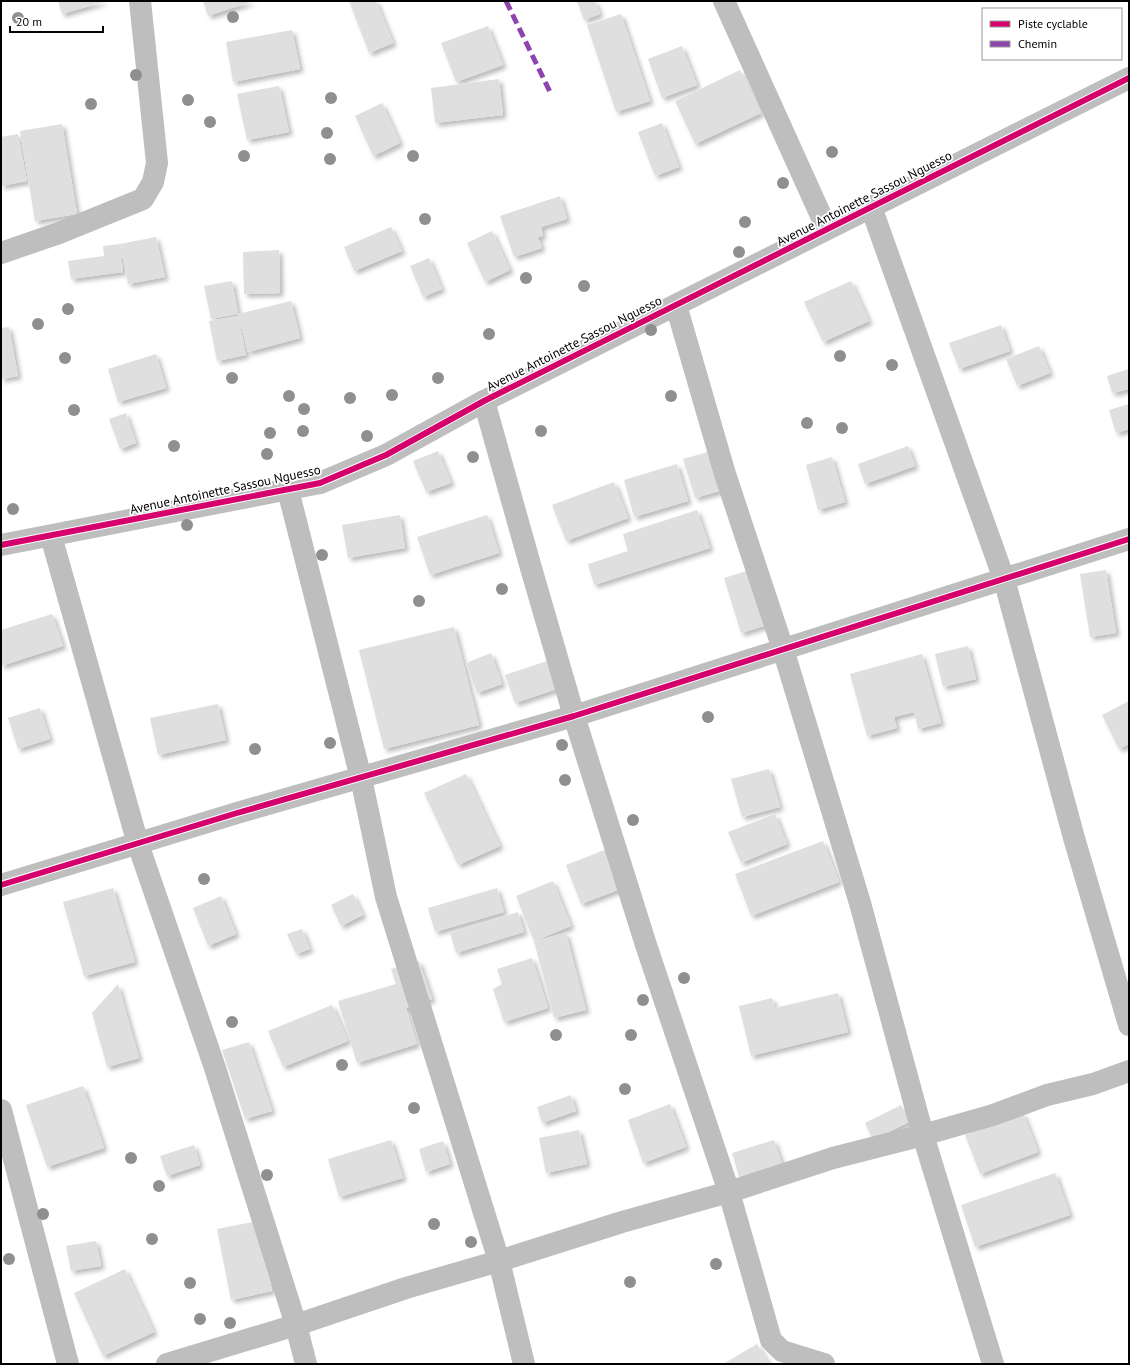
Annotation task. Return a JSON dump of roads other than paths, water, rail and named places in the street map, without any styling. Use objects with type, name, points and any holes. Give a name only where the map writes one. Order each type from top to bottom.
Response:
[{"type":"street","points":[[1,253],[59,233],[143,199],[153,182],[157,163],[140,1]]},
{"type":"street","points":[[724,1],[827,229]]},
{"type":"street","name":"Avenue Antoinette Sassou Nguesso","points":[[1,545],[320,483],[386,455],[484,401],[1129,78]]},
{"type":"street","points":[[871,207],[1004,579],[1074,838],[1129,1025]]},
{"type":"street","points":[[676,305],[725,474],[783,649],[860,903],[924,1135],[993,1364]]},
{"type":"street","points":[[484,401],[530,568],[574,716],[646,945],[729,1192],[772,1340],[782,1351],[824,1364]]},
{"type":"street","points":[[288,490],[361,778],[386,897],[499,1261],[524,1364]]},
{"type":"street","points":[[51,536],[138,844],[214,1065],[296,1325],[306,1364]]},
{"type":"street","points":[[1,885],[238,813],[574,716],[1129,539]]},
{"type":"street","points":[[168,1364],[296,1325],[406,1288],[499,1261],[622,1222],[729,1192],[833,1158],[924,1135],[993,1115],[1047,1095],[1093,1084],[1129,1071]]},
{"type":"street","points":[[1,1110],[68,1364]]}]
